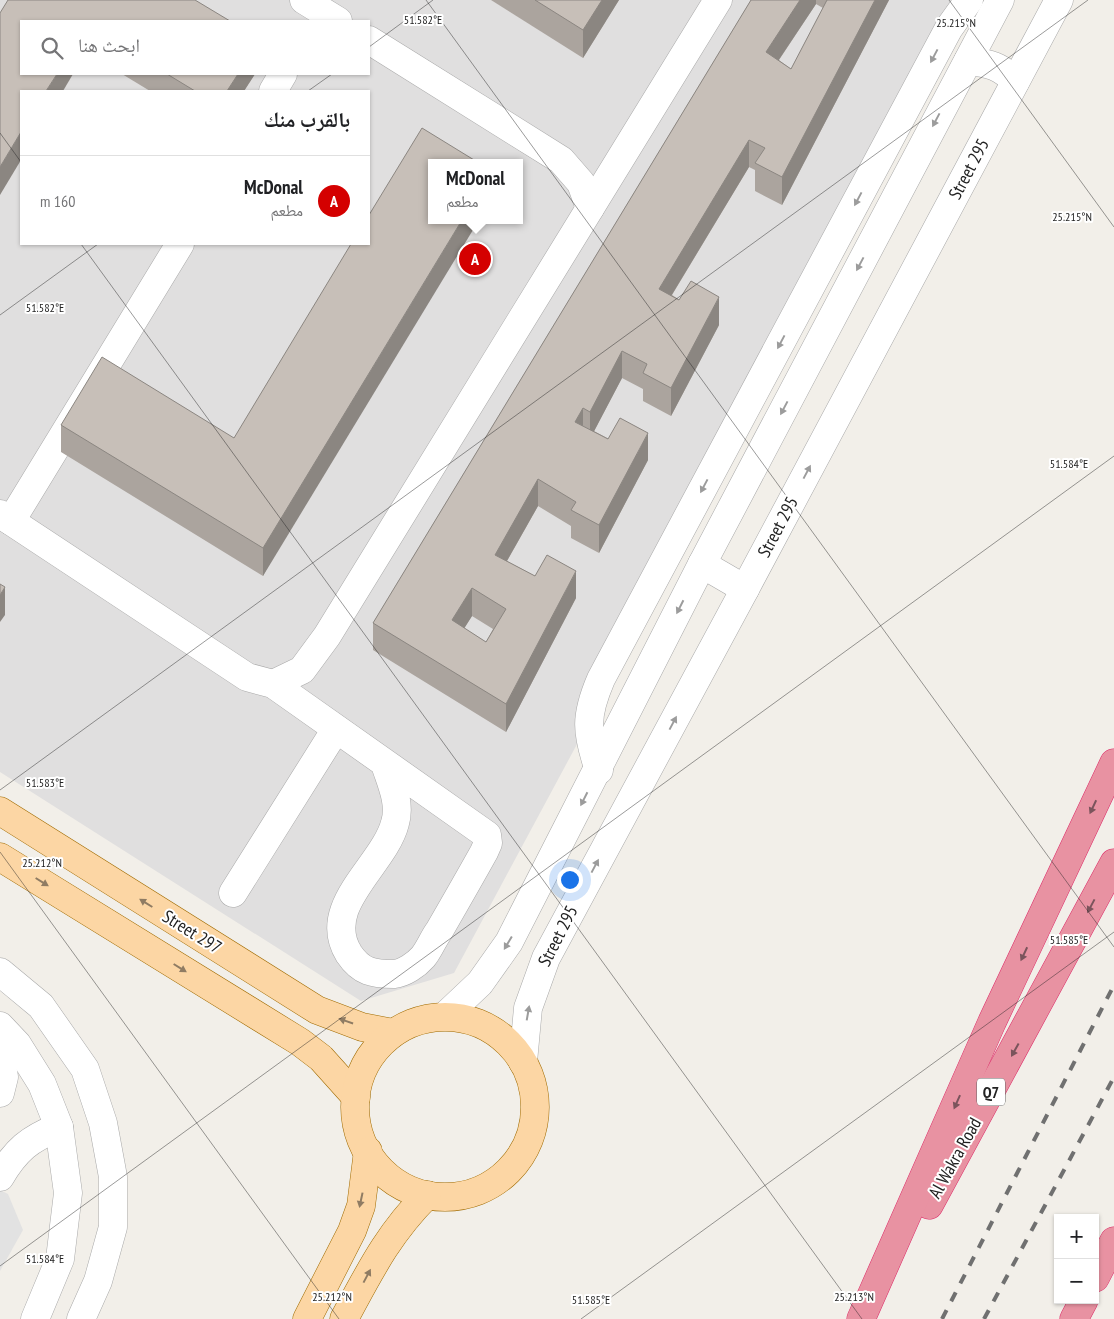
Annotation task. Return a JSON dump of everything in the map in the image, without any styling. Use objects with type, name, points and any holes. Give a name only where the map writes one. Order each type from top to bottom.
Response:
[{"type":"highway","points":[[861,1319],[992,1022],[1114,763]]},
{"type":"highway","name":"Al Wakra Road","points":[[866,1319],[1020,1040],[1114,863]]},
{"type":"highway","points":[[1099,1270],[1114,1241]]},
{"type":"highway","points":[[1074,1319],[1082,1304]]},
{"type":"main road","name":"Street 297","points":[[0,811],[318,1010],[362,1027],[393,1033]]},
{"type":"main road","name":"Street 297","points":[[0,857],[300,1042],[321,1058],[356,1096]]},
{"type":"main road","points":[[445,1016],[464,1018],[482,1024],[498,1034],[512,1046],[523,1062],[531,1079],[535,1097],[533,1126],[524,1152],[498,1180],[482,1189],[464,1195],[446,1197],[427,1195],[409,1189],[393,1179],[379,1167],[368,1151],[360,1134],[356,1116],[356,1096],[360,1079],[368,1061],[378,1046],[393,1033],[409,1024],[427,1018],[445,1016]]},
{"type":"main road","points":[[307,1319],[352,1231],[360,1206],[368,1151]]},
{"type":"main road","points":[[344,1319],[384,1246],[404,1218],[427,1195]]},
{"type":"street","points":[[273,684],[302,670],[327,636],[718,0]]},
{"type":"street","points":[[599,770],[589,742],[588,720],[592,699],[601,679],[949,28],[970,0]]},
{"type":"street","points":[[445,1016],[480,982],[509,942],[599,770],[702,564],[1000,0]]},
{"type":"street","name":"Street 295","points":[[523,1062],[528,1008],[546,958],[1059,0]]},
{"type":"street","points":[[370,41],[561,160],[581,183],[590,208]]},
{"type":"street","points":[[968,61],[998,66],[1008,73],[1015,82]]},
{"type":"street","points":[[274,90],[282,75]]},
{"type":"street","points":[[561,160],[590,167],[614,168]]},
{"type":"street","points":[[179,245],[6,517],[247,677],[273,684],[487,835],[488,843],[422,958],[405,971],[397,974],[372,973],[357,966],[344,945],[340,930],[345,907],[384,848],[395,825],[398,812],[386,764]]},
{"type":"street","points":[[702,564],[745,589]]},
{"type":"street","points":[[232,893],[336,729]]},
{"type":"street","points":[[0,972],[41,1006],[85,1069],[103,1123],[113,1177],[113,1227],[98,1281],[81,1319]]},
{"type":"street","points":[[0,1026],[17,1044],[42,1084],[58,1127],[68,1193],[60,1259],[35,1319]]},
{"type":"street","points":[[0,1054],[4,1077],[0,1093]]},
{"type":"street","points":[[4,1157],[58,1127]]},
{"type":"shaded area","points":[[0,0],[977,0],[454,973],[361,1001],[0,772]]},
{"type":"shaded area","points":[[0,1190],[8,1194],[23,1230],[0,1271]]},
{"type":"building","points":[[8,0],[195,0],[228,20],[20,20],[20,75],[56,75],[47,90],[20,90],[20,134],[0,167],[0,13]]},
{"type":"building","points":[[535,0],[602,0],[583,30]]},
{"type":"building","points":[[751,0],[800,0],[766,52],[791,69],[827,0],[875,0],[782,177],[755,163],[765,148],[749,140],[659,289],[679,300],[691,281],[719,297],[671,388],[643,373],[647,364],[622,351],[590,412],[583,408],[575,422],[608,439],[620,418],[648,433],[599,525],[571,510],[576,502],[538,479],[495,555],[535,576],[547,555],[576,571],[506,704],[373,623]],"holes":[[[472,588],[506,609],[486,642],[452,620]]]},
{"type":"building","points":[[169,75],[237,75],[228,90],[193,90]]},
{"type":"building","points":[[422,128],[472,159],[428,159],[428,224],[460,224],[263,548],[61,425],[102,357],[234,438],[350,245],[370,245],[370,213]]},
{"type":"building","points":[[0,584],[5,587],[0,595]]},
{"type":"railway","points":[[942,1319],[1114,985]]},
{"type":"railway","points":[[984,1319],[1114,1077]]},
{"type":"place","name":"McDonal","points":[[475,259]]}]
